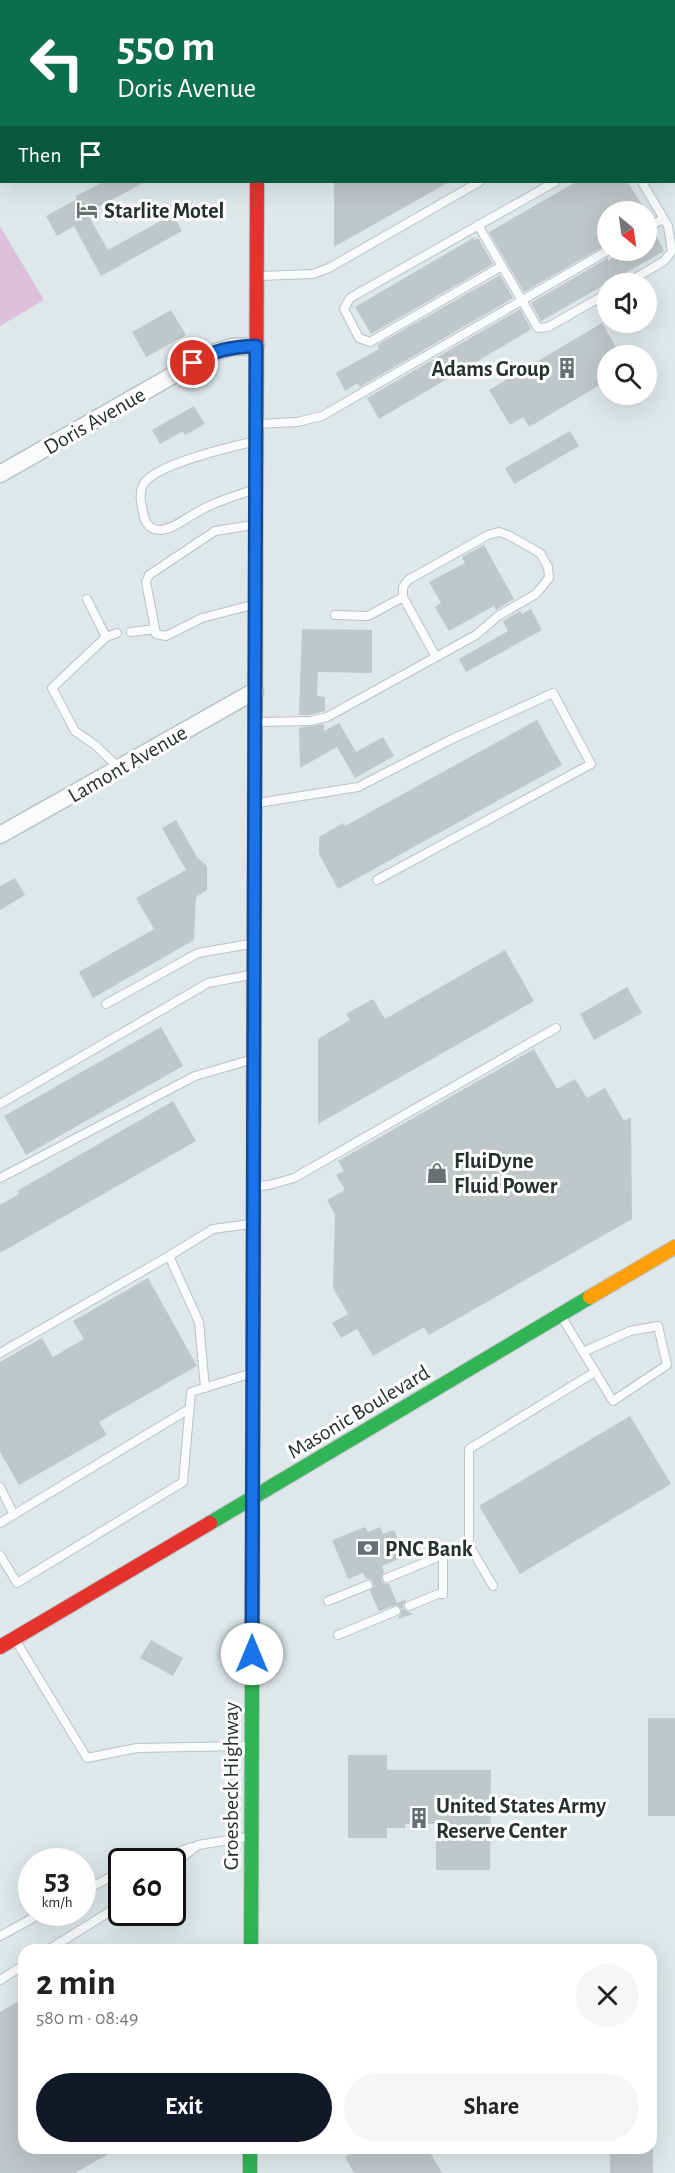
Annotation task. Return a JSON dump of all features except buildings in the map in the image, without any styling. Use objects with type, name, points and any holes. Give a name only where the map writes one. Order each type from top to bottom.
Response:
[{"type":"main road","name":"Groesbeck Highway","points":[[251,1944],[257,183]]},
{"type":"main road","name":"Masonic Boulevard","points":[[0,1647],[675,1247]]},
{"type":"main road","points":[[250,2154],[250,2173]]},
{"type":"street","name":"Doris Avenue","points":[[0,474],[210,354],[232,346],[256,346]]},
{"type":"street","name":"Lamont Avenue","points":[[0,835],[255,691]]},
{"type":"lane","points":[[256,276],[313,274],[329,268],[476,183]]},
{"type":"lane","points":[[502,266],[370,342],[359,338],[345,313],[344,305],[350,298],[553,183]]},
{"type":"lane","points":[[643,183],[668,226],[672,247],[670,255],[664,261],[644,273]]},
{"type":"lane","points":[[657,222],[663,219]]},
{"type":"lane","points":[[478,225],[536,326],[541,329],[597,299]]},
{"type":"lane","points":[[255,424],[297,422],[322,416],[597,257]]},
{"type":"lane","points":[[255,489],[218,502],[160,530],[151,528],[145,521],[140,494],[144,483],[152,476],[173,466],[213,451],[256,441]]},
{"type":"lane","points":[[255,525],[215,531],[149,575],[146,582],[156,634],[166,636],[202,618],[255,604]]},
{"type":"lane","points":[[254,722],[310,721],[327,717],[476,635],[498,616],[536,594],[549,578],[549,567],[540,554],[519,540],[499,532],[488,535],[408,580],[403,587],[403,597],[436,657]]},
{"type":"lane","points":[[335,615],[368,616],[403,597]]},
{"type":"lane","points":[[87,598],[106,637]]},
{"type":"lane","points":[[131,632],[155,629]]},
{"type":"lane","points":[[117,633],[106,637],[52,688],[75,731],[95,745],[118,768]]},
{"type":"lane","points":[[254,803],[358,786],[450,740],[553,693],[591,764],[377,880]]},
{"type":"lane","points":[[106,1004],[198,952],[254,943]]},
{"type":"lane","points":[[0,1104],[208,983],[254,974]]},
{"type":"lane","points":[[253,1186],[269,1185],[294,1178],[556,1028]]},
{"type":"lane","points":[[0,1178],[195,1076],[253,1059]]},
{"type":"lane","points":[[0,1353],[213,1229],[253,1223]]},
{"type":"lane","points":[[169,1256],[198,1322],[205,1388]]},
{"type":"lane","points":[[561,1315],[612,1401],[667,1365],[658,1326],[630,1331],[583,1352]]},
{"type":"lane","points":[[0,1555],[17,1583],[183,1482],[191,1392],[252,1372]]},
{"type":"lane","points":[[493,1586],[469,1545],[469,1449],[595,1372]]},
{"type":"lane","points":[[0,1523],[189,1409]]},
{"type":"lane","points":[[0,1487],[14,1515]]},
{"type":"lane","points":[[387,1578],[443,1557],[443,1594],[410,1606]]},
{"type":"lane","points":[[328,1601],[368,1585]]},
{"type":"lane","points":[[338,1635],[396,1611]]},
{"type":"lane","points":[[14,1639],[87,1758],[137,1748],[252,1746]]},
{"type":"lane","points":[[186,1849],[251,1836]]},
{"type":"lane","points":[[186,1855],[198,1845]]},
{"type":"lane","points":[[58,1944],[108,1913]]},
{"type":"lane","points":[[0,1936],[18,1926]]},
{"type":"lane","points":[[0,1980],[18,1969]]},
{"type":"shaded area","points":[[0,226],[44,300],[0,326]]},
{"type":"traffic: fast","points":[[210,1523],[590,1297]]},
{"type":"traffic: fast","points":[[251,1944],[253,1426]]},
{"type":"traffic: fast","points":[[250,2154],[250,2173]]},
{"type":"traffic: slow","points":[[254,969],[256,506]]},
{"type":"traffic: slow","points":[[590,1297],[675,1247]]},
{"type":"traffic: jam","points":[[256,506],[257,183]]},
{"type":"traffic: jam","points":[[253,1426],[254,969]]},
{"type":"traffic: jam","points":[[0,1647],[210,1523]]},
{"type":"place","name":"Starlite Motel","points":[[87,210]]},
{"type":"place","name":"Adams Group","points":[[567,368]]},
{"type":"place","name":"FluiDyne Fluid Power","points":[[437,1173]]},
{"type":"place","name":"PNC Bank","points":[[368,1548]]},
{"type":"place","name":"United States Army Reserve Center","points":[[419,1818]]},
{"type":"route","points":[[193,363],[232,346],[256,346],[252,1654]]}]
